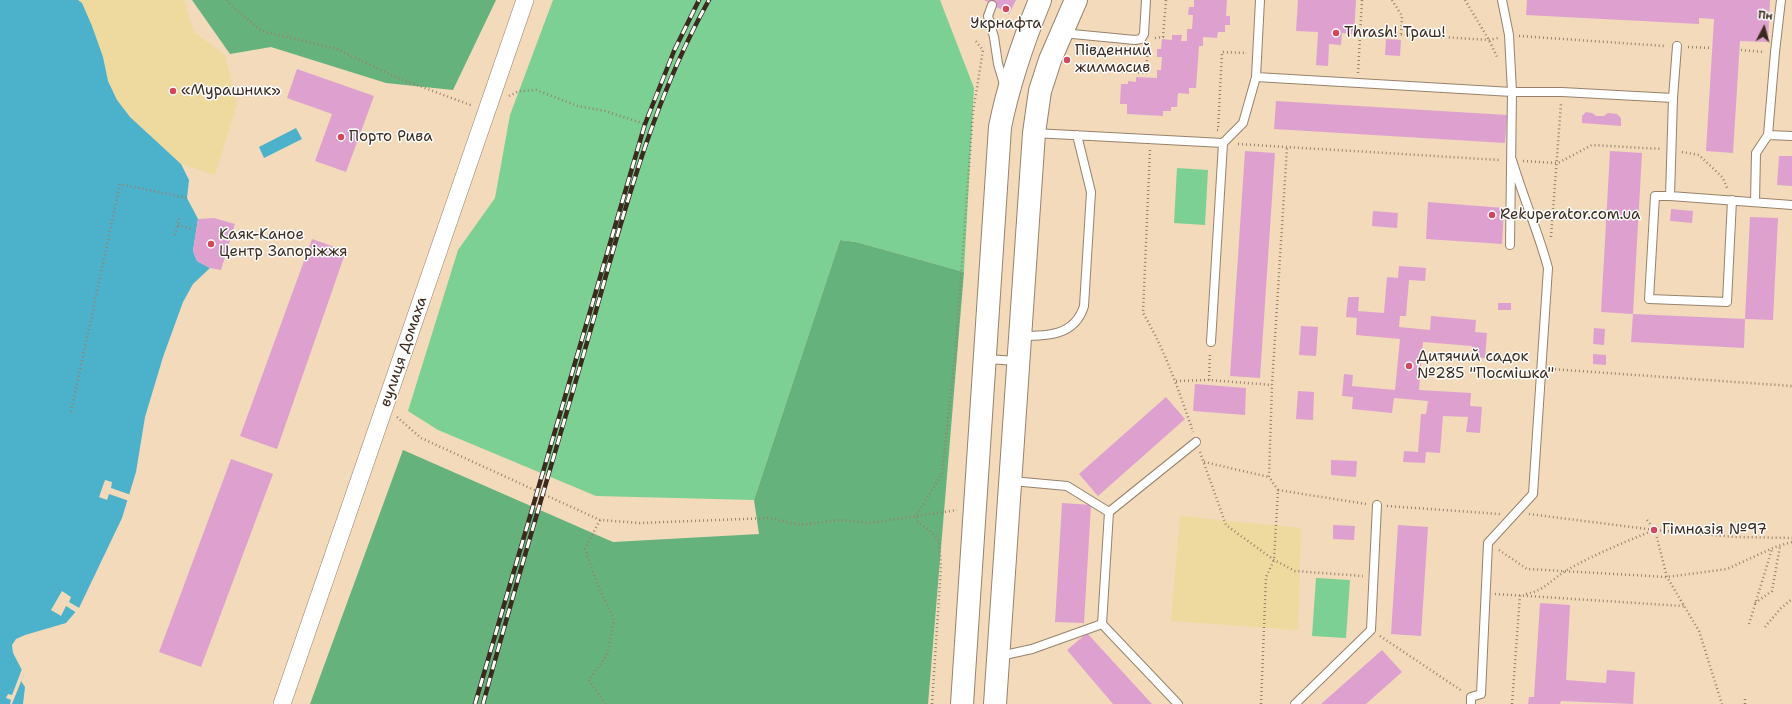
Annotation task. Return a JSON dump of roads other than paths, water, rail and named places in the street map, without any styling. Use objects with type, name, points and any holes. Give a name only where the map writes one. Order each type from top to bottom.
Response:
[{"type":"street","name":"вулиця Домаха","points":[[282,704],[525,0]]},
{"type":"street","points":[[962,704],[1000,127],[1007,93],[1022,44],[1040,0]]},
{"type":"street","points":[[995,704],[1009,480],[1034,134],[1040,91],[1050,60],[1076,0]]},
{"type":"lane","points":[[1062,33],[1135,40],[1142,39],[1144,34],[1146,0]]},
{"type":"lane","points":[[1211,342],[1224,143],[1243,123],[1256,77],[1260,0]]},
{"type":"lane","points":[[1502,0],[1509,35],[1512,92],[1510,245]]},
{"type":"lane","points":[[1755,202],[1756,153],[1768,135],[1781,0]]},
{"type":"lane","points":[[992,5],[988,16],[996,42],[998,64],[1007,93]]},
{"type":"lane","points":[[1670,196],[1673,98],[1677,46]]},
{"type":"lane","points":[[1256,77],[1512,92],[1562,92],[1673,98]]},
{"type":"lane","points":[[1034,134],[1224,143]]},
{"type":"lane","points":[[1020,336],[1058,334],[1068,329],[1075,322],[1081,314],[1084,306],[1091,192],[1077,135]]},
{"type":"lane","points":[[1768,135],[1792,136]]},
{"type":"lane","points":[[1471,700],[1481,694],[1487,593],[1488,543],[1533,494],[1543,368],[1548,268],[1540,238],[1523,197],[1512,160]]},
{"type":"lane","points":[[1732,200],[1727,302],[1649,299],[1655,196],[1732,200],[1792,205]]},
{"type":"lane","points":[[985,359],[1018,361]]},
{"type":"lane","points":[[1178,704],[1102,624],[1109,512],[1196,442]]},
{"type":"lane","points":[[1009,480],[1067,486],[1109,512]]},
{"type":"lane","points":[[1295,704],[1371,630],[1377,505]]},
{"type":"lane","points":[[998,656],[1032,649],[1102,624]]},
{"type":"water","points":[[0,0],[78,0],[82,3],[103,57],[108,81],[117,100],[130,117],[181,164],[189,180],[187,198],[198,219],[193,251],[197,261],[210,268],[193,284],[183,302],[163,357],[145,417],[136,472],[122,518],[79,608],[66,623],[25,635],[16,639],[12,645],[13,653],[24,674],[21,681],[25,687],[23,704],[0,704]]},
{"type":"water","points":[[296,128],[302,139],[264,158],[259,147]]},
{"type":"railway","points":[[475,704],[645,124],[674,51],[699,0]]},
{"type":"railway","points":[[483,704],[625,209],[653,123],[688,40],[709,0]]},
{"type":"place","name":"Укрнафта","points":[[1006,9]]},
{"type":"place","name":"Thrash! Траш!","points":[[1336,33]]},
{"type":"place","name":"Південний жилмасив","points":[[1067,60]]},
{"type":"place","name":"«Мурашник»","points":[[173,91]]},
{"type":"place","name":"Порто Рива","points":[[341,137]]},
{"type":"place","name":"Rekuperator.com.ua","points":[[1492,215]]},
{"type":"place","name":"Каяк-Каное Центр Запоріжжя","points":[[211,244]]},
{"type":"place","name":"Дитячий садок №285 \"Посмішка\"","points":[[1409,366]]},
{"type":"place","name":"Гімназія №97","points":[[1654,530]]}]
